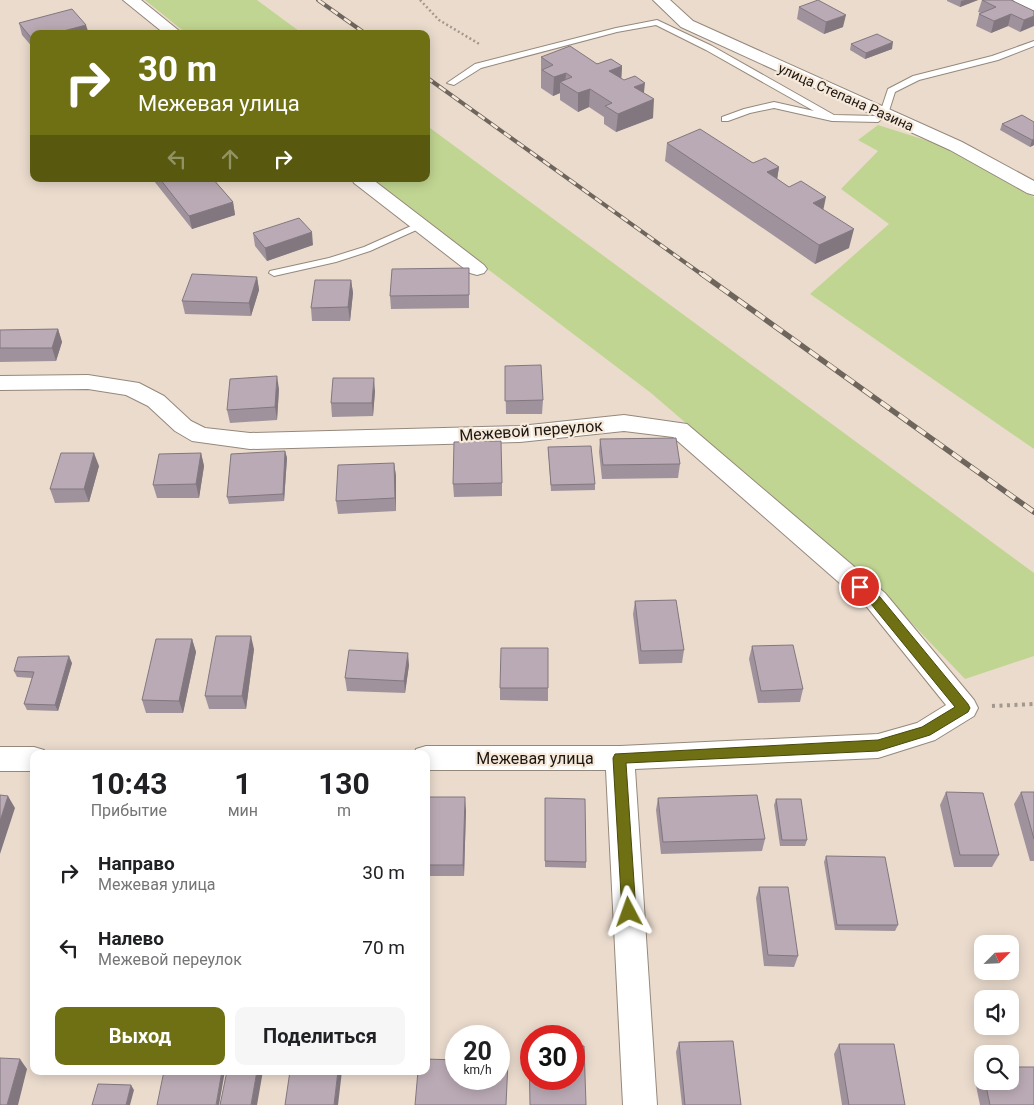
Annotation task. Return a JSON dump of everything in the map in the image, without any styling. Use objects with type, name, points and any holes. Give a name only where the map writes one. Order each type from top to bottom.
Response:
[{"type":"street","points":[[131,0],[169,30]]},
{"type":"street","name":"улица Степана Разина","points":[[661,0],[687,24],[956,146],[1034,189]]},
{"type":"street","points":[[1021,0],[1034,6]]},
{"type":"street","points":[[365,182],[477,269]]},
{"type":"street","name":"Межевой переулок","points":[[0,383],[88,382],[131,388],[156,401],[183,426],[200,435],[250,441],[520,434],[624,423],[679,430],[876,600],[964,708]]},
{"type":"street","name":"Межевая улица","points":[[430,758],[620,758],[878,746],[925,732],[964,708]]},
{"type":"street","points":[[620,758],[640,1105]]},
{"type":"street","points":[[0,759],[30,759]]},
{"type":"lane","points":[[451,82],[478,66],[616,30],[657,22],[709,48],[832,118]]},
{"type":"lane","points":[[725,119],[747,111],[774,106],[832,118],[878,119],[884,114],[890,90],[916,78],[995,58],[1034,44]]},
{"type":"lane","points":[[274,273],[367,250],[420,225]]},
{"type":"path","points":[[420,0],[424,7],[461,34],[509,58]]},
{"type":"path","points":[[964,708],[1034,704]]},
{"type":"green space","points":[[145,0],[257,0],[298,30],[182,30]]},
{"type":"green space","points":[[878,125],[941,145],[1034,197],[1034,449],[810,294],[889,224],[841,189],[878,151],[858,140]]},
{"type":"green space","points":[[430,128],[1034,573],[1034,656],[965,679],[882,592],[651,393],[373,182],[430,182]]},
{"type":"building","points":[[818,0],[846,15],[826,22],[799,7]]},
{"type":"building","points":[[982,0],[1011,0],[1034,11],[1034,16],[1024,20],[1011,14],[994,21],[979,14],[996,7]]},
{"type":"building","points":[[72,9],[86,25],[67,30],[30,30],[30,37],[19,23]]},
{"type":"building","points":[[877,34],[893,42],[866,53],[851,44]]},
{"type":"building","points":[[570,46],[597,64],[611,59],[622,66],[609,71],[624,80],[635,76],[645,83],[634,87],[654,99],[618,114],[605,106],[612,103],[590,89],[578,93],[560,82],[572,77],[566,73],[554,77],[542,70],[553,65],[541,57]]},
{"type":"building","points":[[1022,115],[1034,122],[1034,139],[1032,140],[1002,124]]},
{"type":"building","points":[[700,129],[753,163],[765,158],[779,167],[767,172],[789,187],[801,181],[826,197],[813,203],[854,229],[819,245],[667,143]]},
{"type":"building","points":[[162,182],[216,182],[233,202],[189,216]]},
{"type":"building","points":[[299,218],[312,232],[265,248],[253,233]]},
{"type":"building","points":[[469,268],[469,295],[390,296],[392,269]]},
{"type":"building","points":[[192,274],[257,277],[249,303],[182,301]]},
{"type":"building","points":[[315,280],[351,280],[348,307],[311,308]]},
{"type":"building","points":[[58,329],[52,348],[0,348],[0,330]]},
{"type":"building","points":[[541,365],[543,400],[505,401],[505,366]]},
{"type":"building","points":[[277,376],[275,407],[227,410],[230,379]]},
{"type":"building","points":[[333,378],[374,378],[372,403],[331,403]]},
{"type":"building","points":[[676,438],[680,464],[603,465],[600,439]]},
{"type":"building","points":[[501,441],[502,483],[453,484],[454,442]]},
{"type":"building","points":[[591,446],[595,484],[551,485],[548,447]]},
{"type":"building","points":[[285,451],[283,494],[227,497],[231,454]]},
{"type":"building","points":[[61,453],[94,453],[84,489],[50,489]]},
{"type":"building","points":[[201,453],[196,484],[153,485],[159,454]]},
{"type":"building","points":[[394,463],[395,498],[336,501],[338,465]]},
{"type":"building","points":[[676,600],[684,650],[641,651],[635,601]]},
{"type":"building","points":[[216,636],[251,636],[242,696],[205,696]]},
{"type":"building","points":[[156,639],[192,639],[179,701],[142,700]]},
{"type":"building","points":[[793,645],[803,689],[761,691],[752,646]]},
{"type":"building","points":[[501,648],[548,648],[548,688],[500,688]]},
{"type":"building","points":[[349,650],[408,653],[404,681],[345,678]]},
{"type":"building","points":[[69,656],[55,705],[24,704],[34,672],[14,671],[18,657]]},
{"type":"building","points":[[946,792],[983,793],[999,855],[960,855]]},
{"type":"building","points":[[1021,792],[1034,792],[1034,839]]},
{"type":"building","points":[[0,795],[8,796],[0,821]]},
{"type":"building","points":[[757,795],[765,839],[663,842],[658,798]]},
{"type":"building","points":[[430,797],[465,797],[463,865],[430,865]]},
{"type":"building","points":[[545,798],[585,799],[586,862],[545,861]]},
{"type":"building","points":[[776,799],[801,799],[807,840],[782,840]]},
{"type":"building","points":[[826,856],[885,857],[898,925],[837,925]]},
{"type":"building","points":[[759,887],[788,887],[798,956],[768,955]]},
{"type":"building","points":[[733,1041],[741,1105],[685,1105],[679,1042]]},
{"type":"building","points":[[839,1044],[894,1044],[905,1105],[849,1105]]},
{"type":"building","points":[[0,1058],[20,1059],[7,1105],[0,1105]]},
{"type":"building","points":[[430,1059],[445,1060],[445,1090],[507,1090],[506,1105],[415,1105],[418,1075],[430,1075]]},
{"type":"building","points":[[1019,1067],[1034,1067],[1034,1105],[990,1105],[987,1090],[1019,1090]]},
{"type":"building","points":[[163,1075],[221,1075],[216,1105],[157,1105]]},
{"type":"building","points":[[226,1075],[256,1075],[251,1105],[220,1105]]},
{"type":"building","points":[[289,1075],[338,1075],[334,1105],[285,1105]]},
{"type":"building","points":[[585,1076],[586,1105],[530,1105],[530,1090],[585,1090]]},
{"type":"building","points":[[98,1084],[131,1085],[126,1105],[92,1105]]},
{"type":"railway","points":[[318,0],[360,30]]},
{"type":"railway","points":[[430,80],[704,276]]},
{"type":"railway","points":[[702,274],[1034,512]]},
{"type":"route","points":[[629,912],[620,758],[878,746],[925,732],[964,708],[876,600],[860,587]]}]
